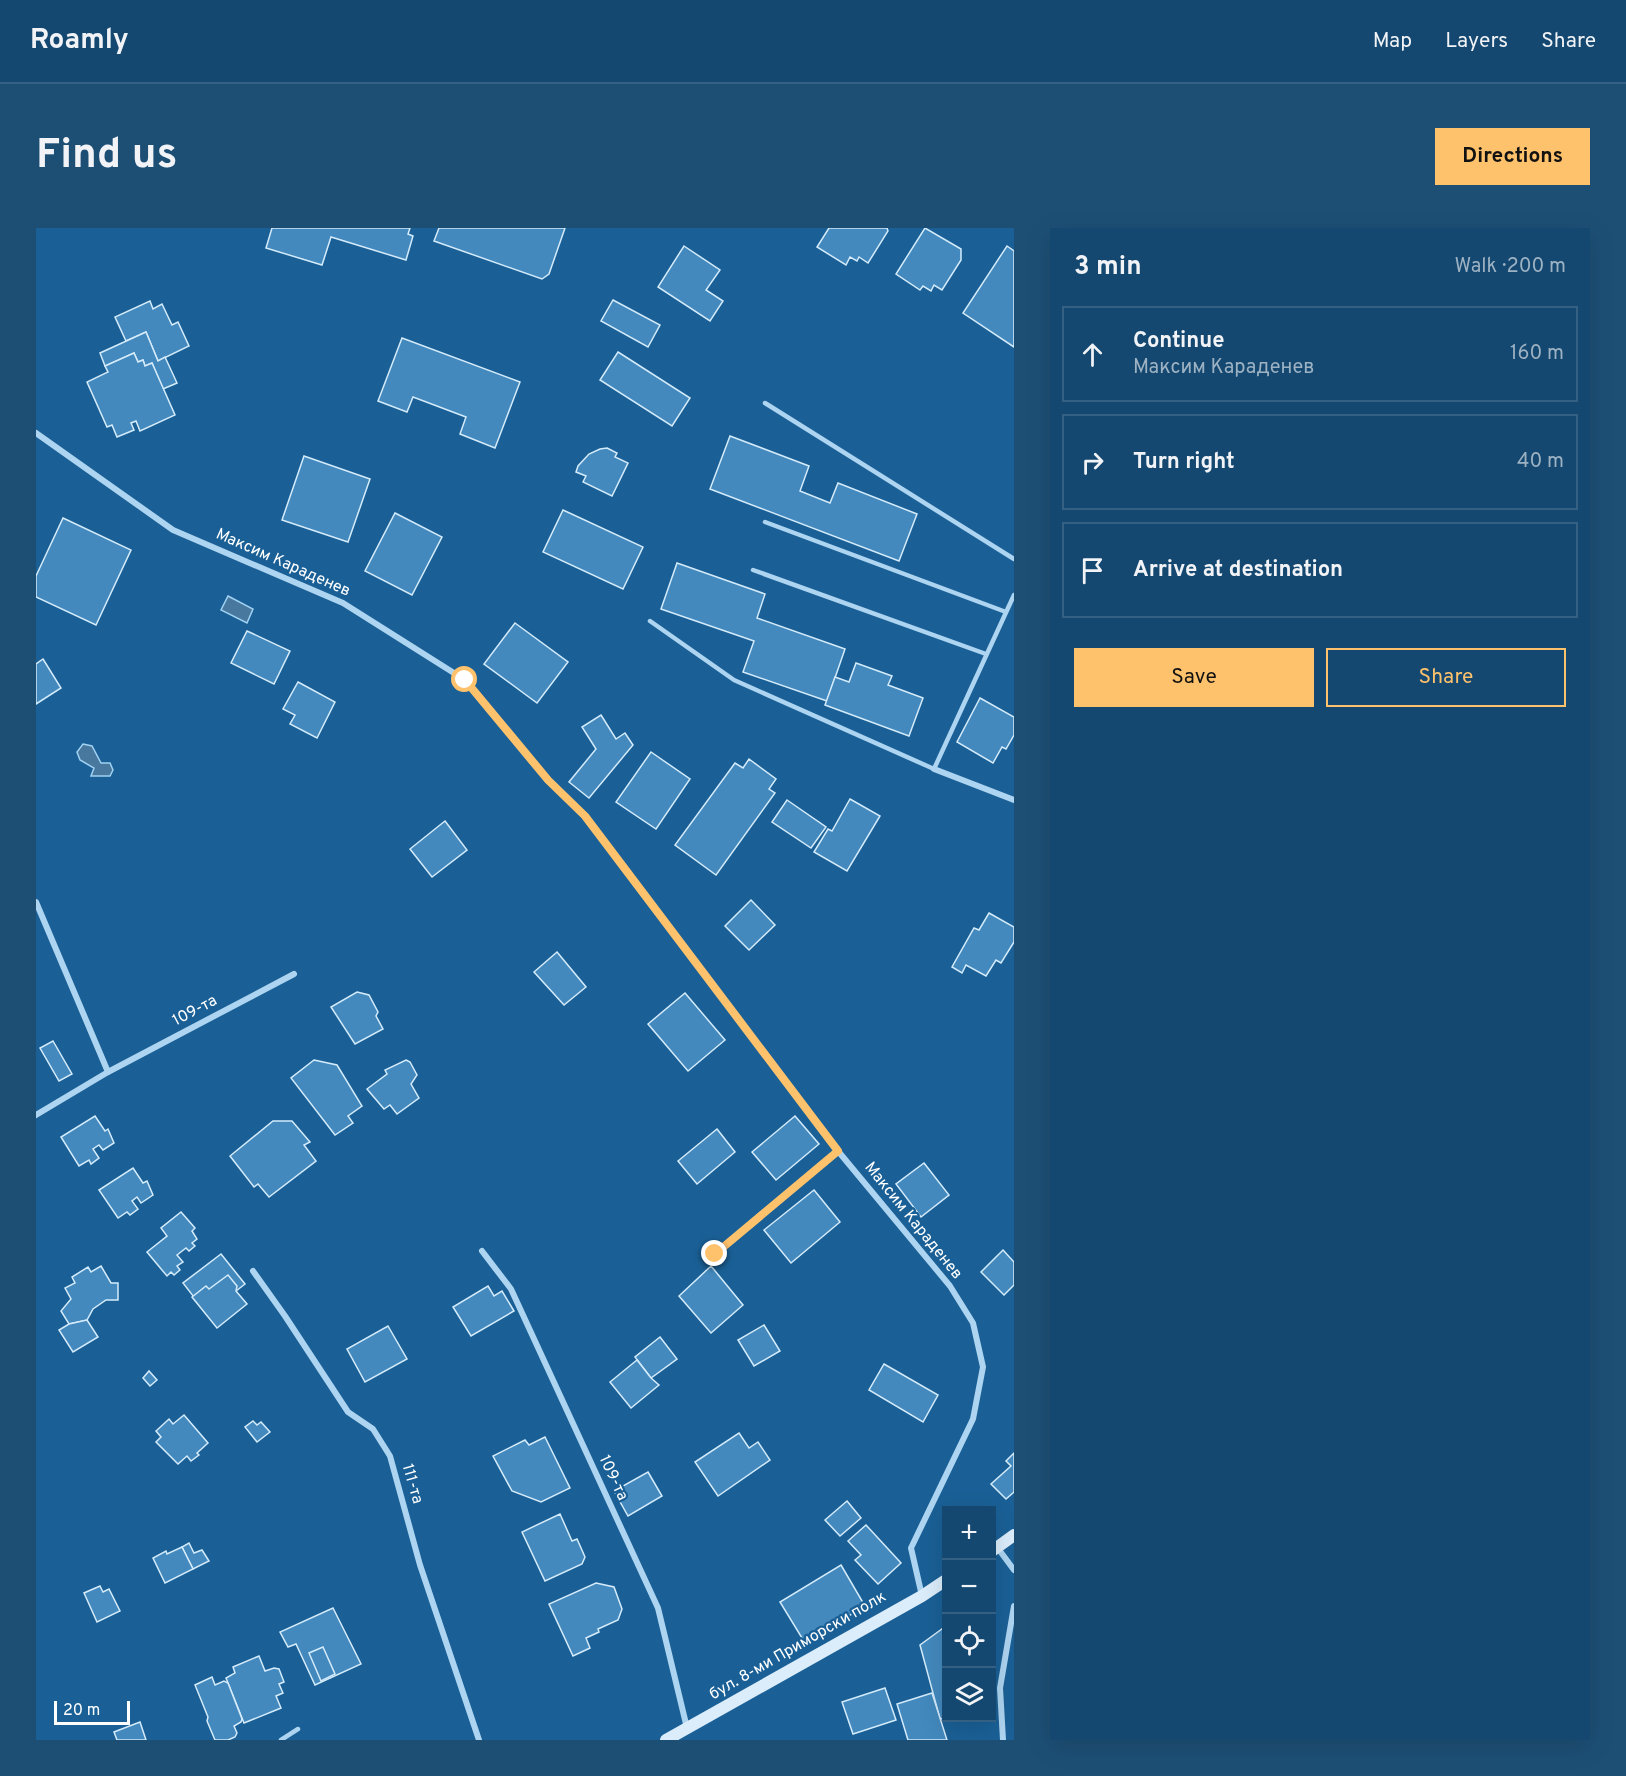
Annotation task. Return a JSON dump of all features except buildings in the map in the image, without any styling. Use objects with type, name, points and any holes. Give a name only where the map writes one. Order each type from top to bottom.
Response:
[{"type":"main road","points":[[996,1548],[1014,1535]]},
{"type":"main road","name":"бул. 8-ми Приморски полк","points":[[666,1740],[942,1583]]},
{"type":"street","name":"Максим Караденев","points":[[36,433],[173,530],[343,603],[465,680],[548,780],[585,816],[838,1151],[950,1286],[973,1323],[983,1367],[973,1419],[911,1548],[922,1596]]},
{"type":"street","points":[[934,769],[1014,800]]},
{"type":"street","points":[[36,902],[108,1072]]},
{"type":"street","name":"109-та","points":[[36,1115],[108,1072],[294,974]]},
{"type":"street","name":"109-та","points":[[482,1251],[511,1289],[658,1608],[687,1728]]},
{"type":"street","name":"111-та","points":[[253,1271],[348,1412],[373,1429],[390,1456],[420,1565],[479,1740]]},
{"type":"street","points":[[996,1551],[1014,1570]]},
{"type":"street","points":[[1003,1740],[1000,1688],[1014,1606]]},
{"type":"lane","points":[[765,403],[1014,560]]},
{"type":"lane","points":[[765,522],[1006,612]]},
{"type":"lane","points":[[753,570],[987,654]]},
{"type":"lane","points":[[650,621],[735,680],[934,769],[1014,595]]},
{"type":"lane","points":[[715,1254],[838,1151]]},
{"type":"lane","points":[[281,1740],[298,1729]]},
{"type":"water","points":[[228,596],[253,609],[247,623],[221,610]]},
{"type":"water","points":[[83,744],[92,746],[101,763],[110,763],[113,770],[110,776],[91,776],[94,768],[80,760],[77,752]]},
{"type":"route","points":[[465,680],[548,780],[585,816],[838,1151],[715,1254]]}]
